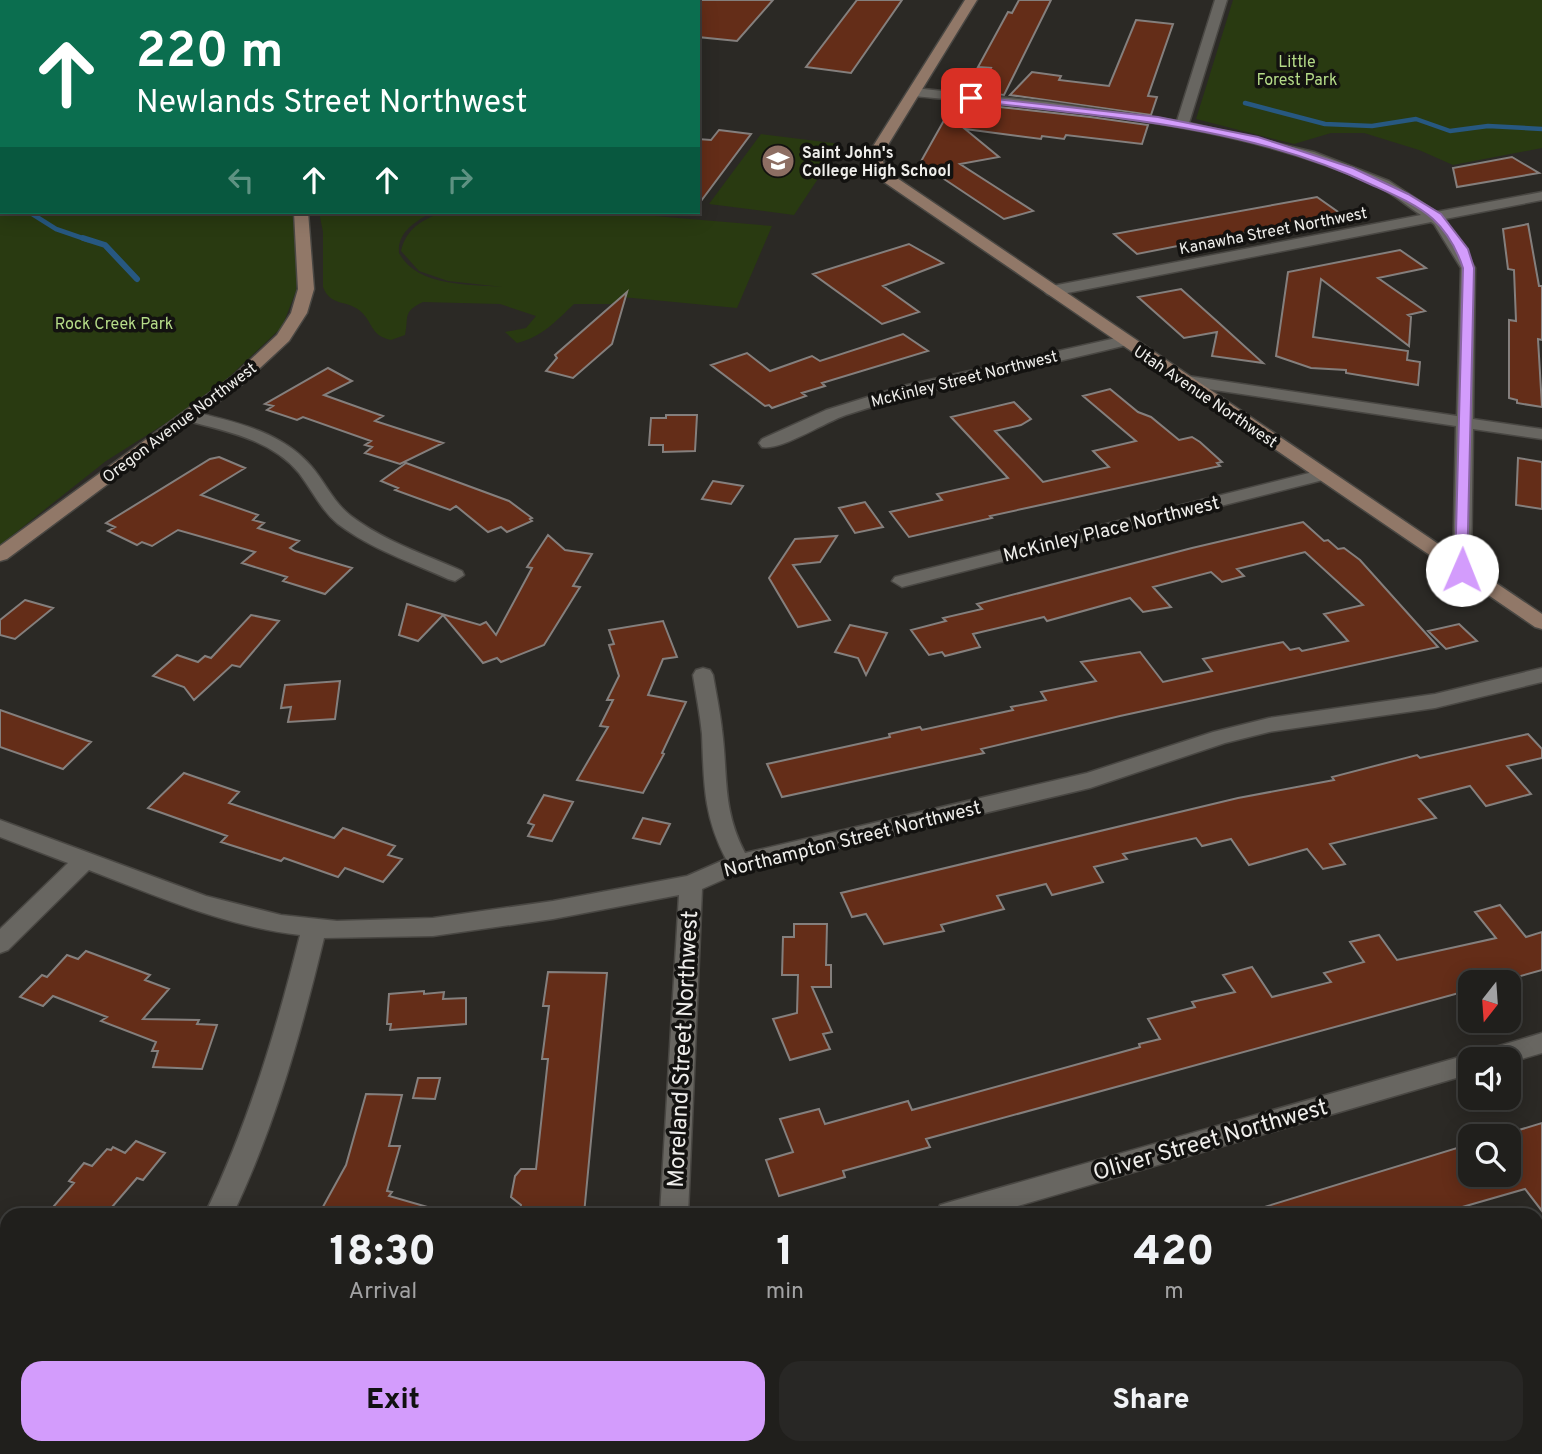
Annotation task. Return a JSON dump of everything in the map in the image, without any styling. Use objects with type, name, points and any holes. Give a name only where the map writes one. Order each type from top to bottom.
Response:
[{"type":"street","points":[[971,0],[914,92],[1182,124],[1255,139],[1321,159],[1378,183],[1437,216],[1462,249],[1468,268],[1462,570]]},
{"type":"street","points":[[1182,124],[1221,0]]},
{"type":"street","name":"Utah Avenue Northwest","points":[[914,92],[879,148],[876,162],[891,181],[1542,623]]},
{"type":"street","name":"Kanawha Street Northwest","points":[[1052,291],[1542,196]]},
{"type":"street","name":"Oregon Avenue Northwest","points":[[0,555],[190,416],[266,356],[295,320],[306,289],[301,214]]},
{"type":"street","name":"McKinley Street Northwest","points":[[768,443],[832,414],[909,389],[1125,341]]},
{"type":"street","points":[[1181,380],[1542,434]]},
{"type":"street","points":[[190,416],[233,428],[282,449],[305,470],[326,503],[347,523],[379,541],[455,575]]},
{"type":"street","name":"McKinley Place Northwest","points":[[901,581],[1321,475]]},
{"type":"street","points":[[703,675],[712,731],[714,792],[727,840],[739,863]]},
{"type":"street","name":"Northampton Street Northwest","points":[[0,828],[202,904],[259,919],[314,928],[361,931],[469,923],[691,884],[739,863],[1110,774],[1220,737],[1269,725],[1435,701],[1542,675]]},
{"type":"street","points":[[0,944],[85,860]]},
{"type":"street","name":"Moreland Street Northwest","points":[[674,1208],[691,884]]},
{"type":"street","points":[[222,1208],[250,1149],[273,1089],[314,928]]},
{"type":"street","points":[[1521,1049],[1542,1043]]},
{"type":"street","name":"Oliver Street Northwest","points":[[971,1208],[1458,1067]]},
{"type":"green space","name":"Little Forest Park","points":[[1233,0],[1542,0],[1542,148],[1453,165],[1419,150],[1364,133],[1331,133],[1294,144],[1196,119]]},
{"type":"green space","points":[[761,134],[841,144],[794,215],[709,204]]},
{"type":"green space","name":"Rock Creek Park","points":[[0,214],[294,214],[299,259],[296,291],[282,327],[227,379],[177,416],[106,461],[0,545]]},
{"type":"green space","points":[[319,214],[430,214],[414,223],[401,239],[399,253],[407,264],[418,272],[445,282],[503,287],[448,281],[419,271],[401,251],[403,243],[416,226],[437,214],[631,214],[772,226],[737,308],[622,297],[612,304],[574,304],[541,333],[517,343],[505,332],[526,328],[536,316],[500,304],[423,302],[409,312],[405,335],[391,340],[384,338],[359,310],[334,300],[326,293],[323,287],[323,232]]},
{"type":"building","points":[[700,0],[773,0],[737,41],[700,37]]},
{"type":"building","points":[[857,0],[902,0],[851,73],[806,67]]},
{"type":"building","points":[[1019,0],[1051,0],[1004,95],[978,92],[991,68],[978,67],[1008,12],[1012,13]]},
{"type":"building","points":[[1136,20],[1173,24],[1148,96],[1157,97],[1151,115],[1010,95],[1032,72],[1061,76],[1059,80],[1109,86]]},
{"type":"building","points":[[972,104],[1148,125],[1142,144],[1066,135],[1064,139],[1042,136],[1041,139],[965,129],[999,157],[960,164],[1033,211],[1004,219],[929,169],[915,172],[947,115],[960,126]]},
{"type":"building","points":[[719,130],[751,134],[700,202],[700,139],[711,140]]},
{"type":"building","points":[[1512,157],[1539,173],[1457,187],[1453,168]]},
{"type":"building","points":[[1317,197],[1341,214],[1137,254],[1114,234]]},
{"type":"building","points":[[1528,224],[1539,286],[1542,286],[1542,340],[1538,339],[1542,407],[1517,403],[1517,400],[1509,398],[1509,320],[1516,321],[1514,270],[1508,269],[1503,229]]},
{"type":"building","points":[[909,244],[943,263],[883,286],[919,312],[882,324],[813,274]]},
{"type":"building","points":[[1400,250],[1426,268],[1378,278],[1425,311],[1408,315],[1411,317],[1409,346],[1321,279],[1313,337],[1408,351],[1407,360],[1420,362],[1418,385],[1346,373],[1346,370],[1311,368],[1276,356],[1288,272]]},
{"type":"building","points":[[1181,289],[1263,363],[1212,356],[1217,332],[1184,338],[1138,297]]},
{"type":"building","points":[[627,292],[612,344],[573,378],[546,371],[557,358],[555,355]]},
{"type":"building","points":[[903,334],[928,351],[822,383],[825,386],[802,393],[806,396],[772,408],[765,406],[711,365],[747,353],[770,371],[812,356],[820,361]]},
{"type":"building","points":[[328,368],[352,381],[324,395],[383,416],[375,421],[443,443],[400,464],[365,453],[372,447],[365,445],[371,441],[303,417],[297,420],[267,410],[273,406],[265,404]]},
{"type":"building","points":[[1110,389],[1179,440],[1192,437],[1200,442],[1222,462],[1217,463],[1220,466],[990,516],[992,518],[909,537],[890,512],[942,500],[937,494],[1008,478],[951,417],[1014,402],[1031,419],[1021,425],[995,431],[1043,482],[1109,467],[1093,451],[1136,441],[1083,396]]},
{"type":"building","points":[[666,415],[697,415],[695,451],[663,452],[663,445],[649,445],[651,418],[666,418]]},
{"type":"building","points":[[219,457],[245,468],[201,495],[258,515],[253,520],[264,523],[258,528],[299,541],[290,548],[295,551],[352,568],[325,594],[283,581],[287,577],[242,563],[255,552],[178,530],[152,546],[142,542],[137,545],[108,531],[115,527],[106,523],[210,459]]},
{"type":"building","points":[[1518,458],[1542,462],[1542,509],[1516,505]]},
{"type":"building","points":[[406,463],[509,501],[532,518],[532,521],[507,532],[501,527],[488,532],[456,506],[450,510],[395,490],[398,488],[381,481]]},
{"type":"building","points":[[713,481],[743,486],[731,504],[702,499]]},
{"type":"building","points":[[865,502],[883,527],[855,533],[839,508]]},
{"type":"building","points":[[1303,522],[1324,541],[1328,540],[1338,549],[1344,548],[1360,560],[1438,647],[1120,716],[981,749],[984,753],[782,797],[767,764],[890,737],[889,734],[920,727],[922,730],[1013,710],[1011,707],[1046,700],[1041,692],[1096,681],[1081,662],[1140,652],[1163,682],[1212,671],[1203,659],[1283,642],[1290,650],[1299,648],[1302,651],[1348,641],[1324,614],[1363,605],[1305,552],[1237,569],[1244,576],[1222,582],[1211,572],[1153,587],[1171,607],[1143,612],[1130,598],[1047,621],[1044,617],[973,634],[980,647],[945,656],[942,652],[929,655],[911,630],[946,621],[943,618],[982,609],[977,604]]},
{"type":"building","points":[[548,535],[565,550],[592,554],[573,586],[580,587],[544,645],[501,662],[497,658],[483,663],[443,615],[418,641],[399,635],[407,604],[480,625],[486,622],[496,635],[532,568],[527,567]]},
{"type":"building","points":[[837,536],[820,562],[793,565],[830,620],[798,627],[769,578],[795,539]]},
{"type":"building","points":[[25,600],[53,608],[15,639],[0,635],[0,620]]},
{"type":"building","points":[[251,615],[279,621],[240,667],[232,665],[194,700],[184,687],[153,676],[177,655],[198,662],[205,656],[211,658]]},
{"type":"building","points":[[663,621],[677,657],[663,659],[648,695],[686,702],[662,753],[664,754],[643,793],[577,780],[608,727],[600,726],[613,700],[607,700],[619,676],[609,645],[614,644],[609,630]]},
{"type":"building","points":[[1459,624],[1477,641],[1446,649],[1428,631]]},
{"type":"building","points":[[850,625],[887,633],[866,675],[858,658],[835,652]]},
{"type":"building","points":[[340,681],[335,719],[288,722],[291,707],[281,708],[285,685]]},
{"type":"building","points":[[0,710],[91,742],[63,769],[0,747]]},
{"type":"building","points":[[1528,734],[1542,749],[1542,758],[1507,766],[1531,794],[1486,806],[1470,786],[1419,799],[1436,818],[1330,844],[1345,864],[1323,869],[1307,849],[1249,865],[1231,839],[1202,846],[1196,838],[1123,854],[1127,859],[1094,867],[1103,882],[1052,895],[1046,884],[997,896],[1004,909],[941,925],[944,931],[884,944],[866,914],[852,917],[841,893],[1238,798],[1334,780],[1332,777],[1417,755],[1420,758]]},
{"type":"building","points":[[184,773],[239,792],[229,803],[334,838],[343,828],[395,846],[388,855],[402,859],[383,882],[345,868],[338,877],[284,858],[281,861],[221,842],[227,836],[148,808]]},
{"type":"building","points":[[544,795],[573,802],[552,841],[528,836],[534,825],[528,823]]},
{"type":"building","points":[[643,818],[670,824],[660,844],[633,838]]},
{"type":"building","points":[[1500,905],[1526,937],[1542,932],[1542,970],[1521,976],[1521,970],[1458,970],[1458,993],[926,1139],[930,1147],[843,1171],[845,1177],[779,1196],[766,1160],[793,1152],[780,1119],[819,1109],[825,1124],[908,1101],[912,1110],[1140,1047],[1139,1044],[1160,1039],[1148,1019],[1195,1007],[1192,1002],[1235,992],[1223,975],[1252,967],[1272,997],[1331,982],[1324,973],[1364,962],[1350,942],[1379,935],[1397,960],[1496,938],[1475,912]]},
{"type":"building","points":[[794,924],[827,924],[826,965],[831,965],[831,987],[812,987],[832,1032],[823,1034],[830,1049],[790,1060],[773,1019],[797,1013],[798,975],[782,975],[783,937],[794,937]]},
{"type":"building","points":[[86,951],[150,975],[145,980],[169,989],[143,1019],[199,1020],[197,1024],[217,1025],[202,1069],[153,1067],[158,1051],[152,1051],[156,1042],[101,1021],[107,1017],[53,996],[43,1006],[20,997],[42,975],[47,977],[67,955],[78,959]]},
{"type":"building","points":[[548,972],[607,973],[585,1208],[521,1208],[521,1205],[511,1197],[515,1176],[521,1169],[536,1169],[548,1059],[542,1059],[549,1006],[543,1006]]},
{"type":"building","points":[[424,991],[424,994],[444,992],[443,999],[466,998],[466,1024],[390,1030],[391,1024],[387,1024],[389,994]]},
{"type":"building","points":[[418,1078],[440,1078],[435,1099],[413,1098]]},
{"type":"building","points":[[366,1094],[402,1095],[389,1146],[400,1146],[387,1191],[392,1192],[389,1196],[431,1208],[322,1208],[346,1165]]},
{"type":"building","points":[[1542,1123],[1542,1208],[1525,1189],[1459,1208],[1261,1208],[1458,1148],[1458,1187],[1521,1187],[1521,1129]]},
{"type":"building","points":[[136,1141],[165,1153],[143,1180],[137,1178],[111,1208],[52,1208],[74,1183],[69,1181],[84,1163],[92,1166],[107,1149],[111,1150],[113,1147],[125,1153]]},
{"type":"waterway","points":[[1245,103],[1325,124],[1372,126],[1416,119],[1450,131],[1488,126],[1542,129]]},
{"type":"waterway","points":[[32,214],[56,229],[88,240]]},
{"type":"waterway","points":[[83,238],[105,245],[137,279]]},
{"type":"place","name":"Saint John's College High School","points":[[778,161]]},
{"type":"route","points":[[971,98],[1158,120],[1255,139],[1350,170],[1405,196],[1437,216],[1462,249],[1468,268],[1462,570]]}]
